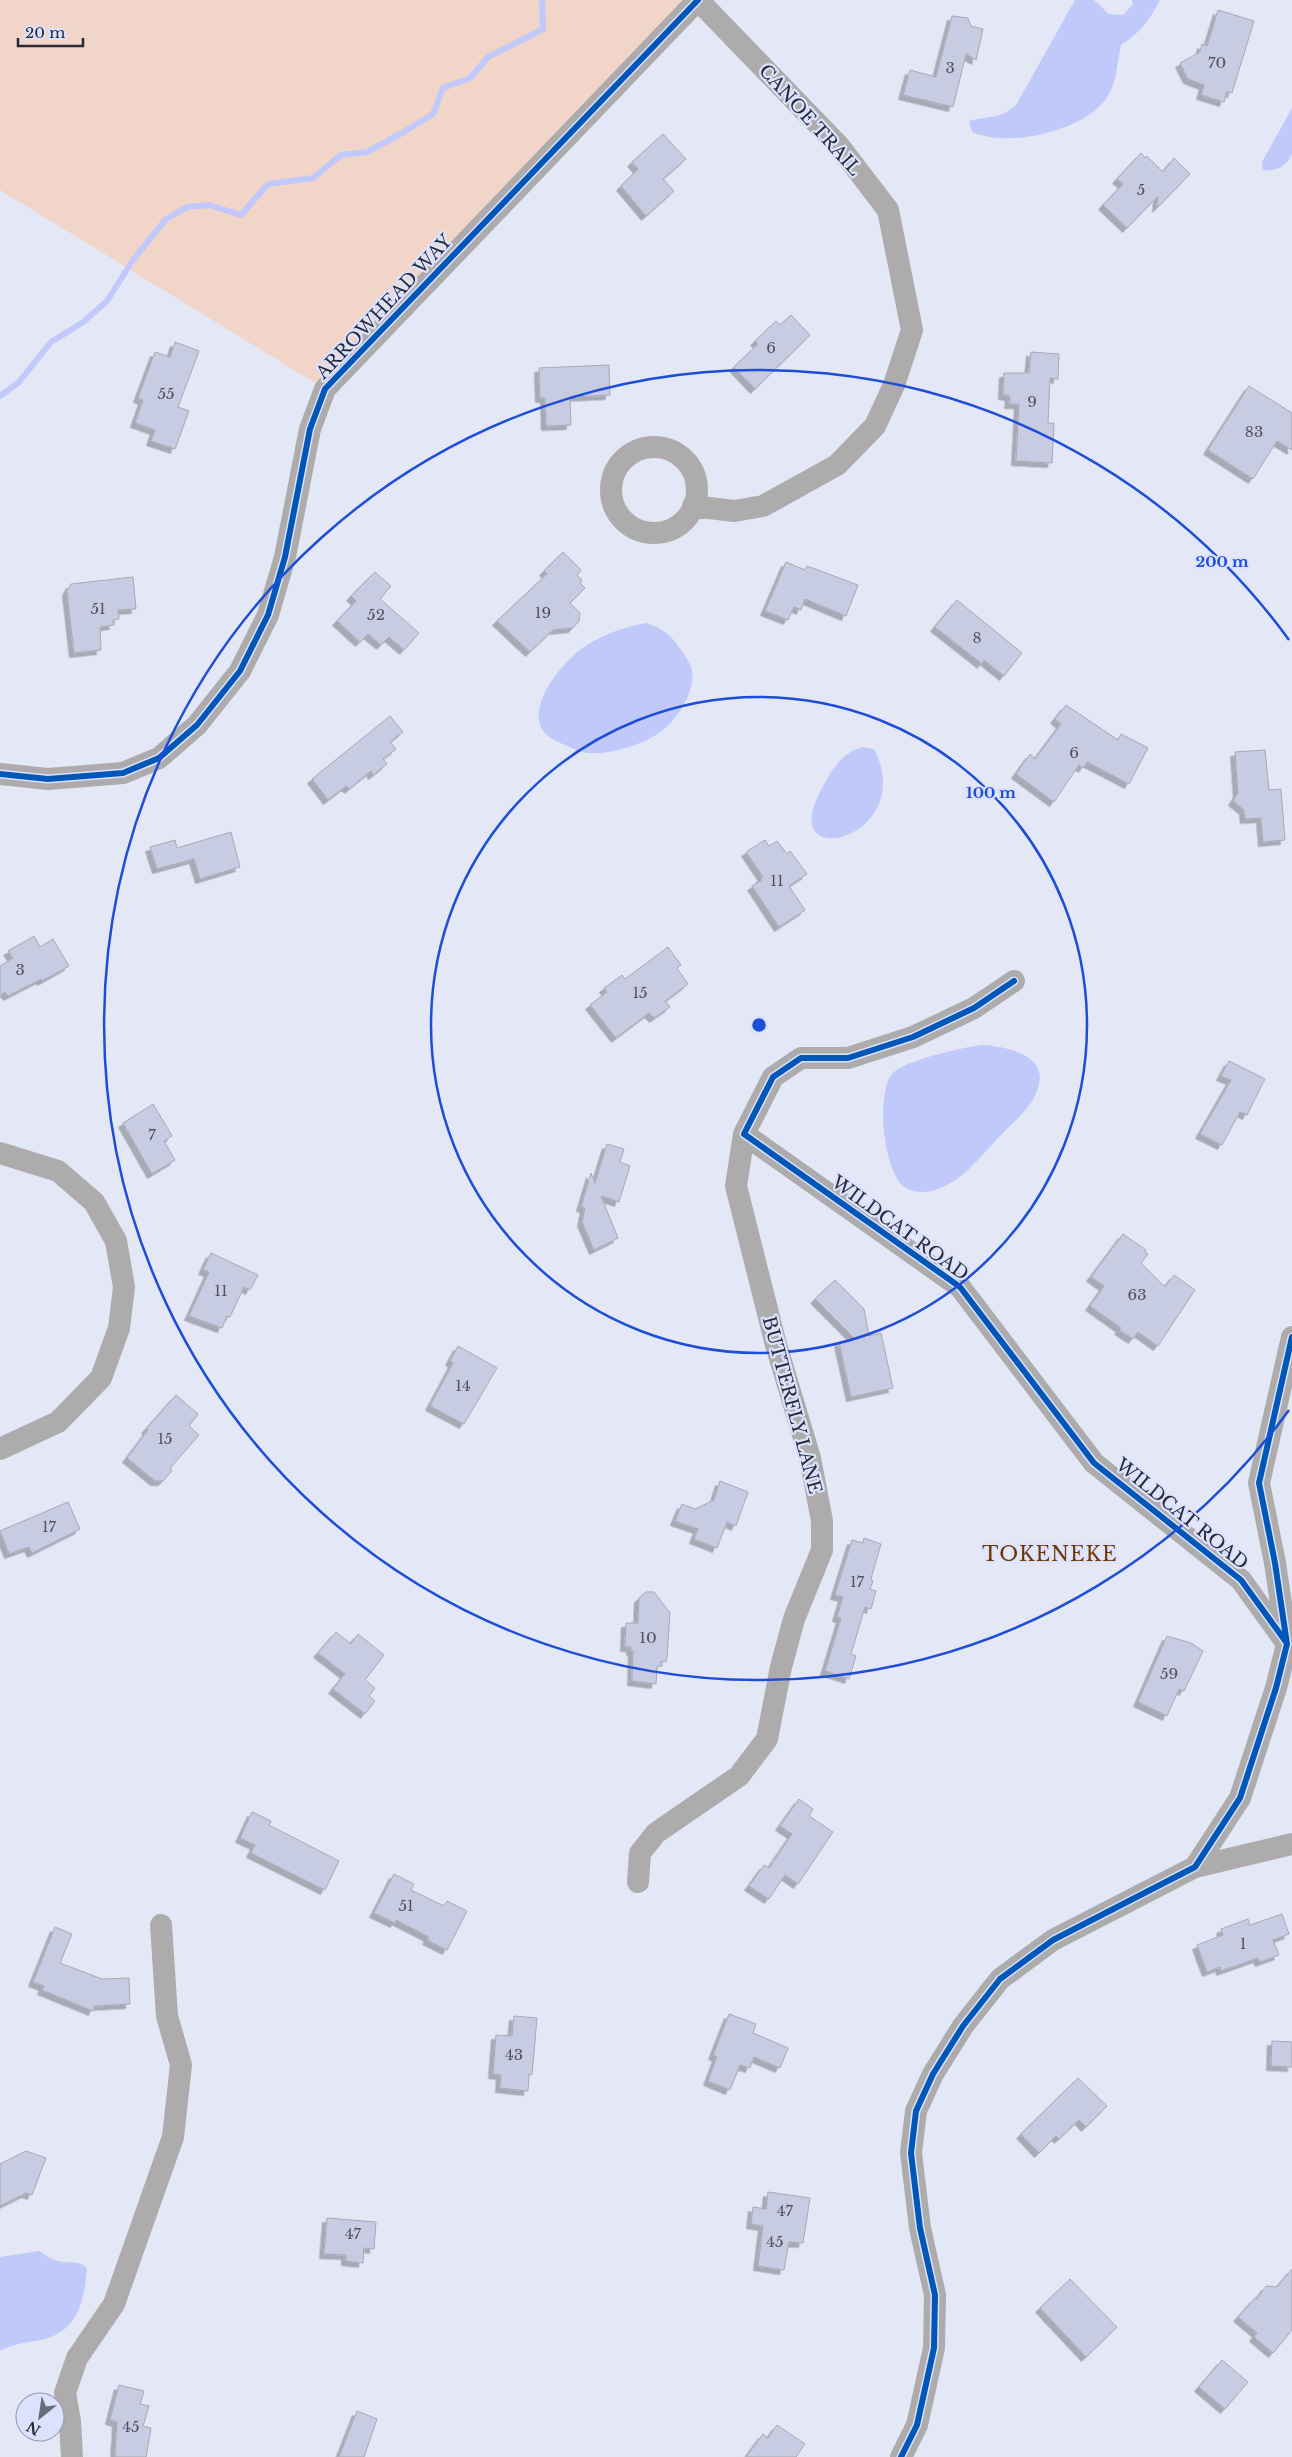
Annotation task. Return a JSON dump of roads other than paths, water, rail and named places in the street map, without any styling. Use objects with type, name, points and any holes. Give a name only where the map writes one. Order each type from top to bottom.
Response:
[{"type":"street","name":"CANOE TRAIL","points":[[694,506],[734,511],[763,506],[837,465],[875,426],[894,385],[912,330],[888,210],[840,146],[698,0]]},
{"type":"street","name":"ARROWHEAD WAY","points":[[0,774],[48,779],[123,773],[159,758],[197,725],[240,671],[268,615],[285,557],[310,429],[326,388],[698,0]]},
{"type":"street","points":[[744,1134],[773,1077],[801,1058],[848,1058],[913,1037],[974,1008],[1014,981]]},
{"type":"street","name":"WILDCAT ROAD","points":[[744,1134],[960,1287],[1094,1462],[1241,1580],[1290,1644]]},
{"type":"street","name":"BUTTERFLY LANE","points":[[638,1882],[640,1853],[656,1833],[739,1776],[767,1739],[781,1667],[794,1620],[822,1550],[822,1520],[810,1458],[776,1345],[736,1186],[744,1134]]},
{"type":"street","points":[[0,1153],[58,1171],[94,1202],[116,1241],[124,1287],[119,1328],[101,1378],[58,1422],[0,1449]]},
{"type":"street","points":[[1196,1867],[1240,1798],[1290,1644],[1259,1484],[1292,1337]]},
{"type":"street","points":[[901,2457],[917,2425],[934,2348],[935,2295],[920,2228],[911,2153],[916,2111],[933,2074],[963,2026],[1000,1979],[1053,1940],[1196,1867],[1292,1844]]},
{"type":"street","points":[[72,2457],[70,2421],[65,2392],[77,2358],[114,2304],[173,2137],[181,2065],[167,2016],[161,1925]]},
{"type":"water","points":[[1075,0],[1094,0],[1109,14],[1123,15],[1133,4],[1132,0],[1160,0],[1144,26],[1121,45],[1115,80],[1106,99],[1095,111],[1080,120],[1043,134],[1004,138],[987,137],[972,132],[969,121],[1005,113],[1016,105]]},
{"type":"water","points":[[1292,108],[1292,154],[1284,165],[1272,170],[1263,170],[1262,162]]},
{"type":"water","points":[[647,623],[663,630],[670,636],[692,670],[691,687],[685,703],[669,725],[655,736],[633,746],[620,750],[595,753],[574,749],[547,735],[539,722],[539,710],[543,697],[558,672],[578,651],[601,637],[624,628]]},
{"type":"water","points":[[862,747],[874,749],[883,780],[879,805],[865,824],[847,835],[829,838],[816,832],[812,817],[821,790],[837,764],[848,754]]},
{"type":"water","points":[[981,1045],[1000,1047],[1029,1058],[1036,1065],[1039,1073],[1037,1092],[1024,1112],[961,1176],[942,1187],[928,1192],[909,1190],[896,1177],[887,1148],[883,1114],[887,1084],[892,1074],[898,1069],[920,1059]]},
{"type":"water","points":[[39,2251],[57,2261],[77,2263],[87,2268],[81,2304],[71,2323],[53,2336],[15,2345],[0,2351],[0,2257]]},
{"type":"waterway","points":[[0,396],[19,382],[51,342],[82,323],[107,301],[133,260],[166,219],[187,207],[209,205],[241,215],[268,184],[313,178],[341,155],[367,152],[402,133],[433,114],[443,88],[470,78],[488,57],[543,29],[542,0]]},
{"type":"district","name":"TOKENEKE","points":[[1050,1554]]}]
